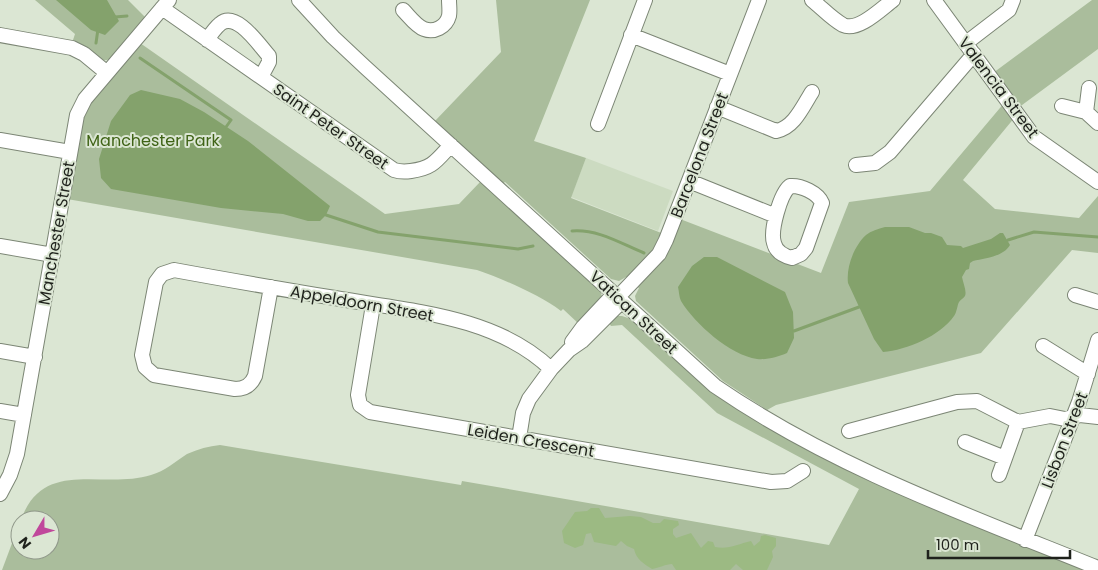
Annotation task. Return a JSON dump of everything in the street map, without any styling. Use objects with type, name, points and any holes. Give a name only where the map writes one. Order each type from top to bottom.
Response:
[{"type":"street","name":"Vatican Street","points":[[299,0],[333,37],[715,386],[784,430],[861,470],[1025,540],[1098,568]]},
{"type":"street","points":[[403,10],[425,30],[434,30],[443,26],[449,18],[448,0]]},
{"type":"street","points":[[598,124],[645,0]]},
{"type":"street","name":"Barcelona Street","points":[[518,438],[523,413],[529,399],[551,369],[569,350],[582,341],[618,297],[662,249],[759,0]]},
{"type":"street","points":[[812,0],[841,24],[850,27],[860,25],[894,0]]},
{"type":"street","name":"Valencia Street","points":[[935,0],[1034,136],[1098,182]]},
{"type":"street","points":[[856,165],[875,163],[890,152],[970,49],[1009,10],[1013,0]]},
{"type":"street","name":"Saint Peter Street","points":[[165,4],[207,40],[397,171],[403,172],[429,167],[451,145]]},
{"type":"street","name":"Manchester Street","points":[[0,494],[14,465],[35,357],[70,152],[80,106],[165,4]]},
{"type":"street","name":"Saint Peter Street","points":[[207,40],[223,22],[234,21],[241,24],[270,58],[268,66],[261,77]]},
{"type":"street","points":[[0,35],[72,48],[84,54],[107,73]]},
{"type":"street","points":[[631,35],[730,74]]},
{"type":"street","points":[[1086,112],[1089,88]]},
{"type":"street","points":[[717,108],[771,130],[780,130],[785,128],[794,119],[812,92]]},
{"type":"street","points":[[1062,106],[1086,112],[1098,123]]},
{"type":"street","points":[[0,140],[70,152]]},
{"type":"street","points":[[689,181],[776,216]]},
{"type":"street","points":[[790,186],[802,188],[819,196],[822,203],[806,248],[792,258],[781,254],[774,244],[773,234],[776,216],[785,192],[790,186]]},
{"type":"street","points":[[0,246],[53,255]]},
{"type":"street","name":"Appeldoorn Street","points":[[271,287],[255,376],[249,384],[240,389],[235,389],[154,374],[145,367],[142,355],[156,282],[162,274],[174,270],[457,319],[528,350],[551,369]]},
{"type":"street","points":[[1075,295],[1098,302]]},
{"type":"street","name":"Leiden Crescent","points":[[373,305],[358,395],[358,402],[370,412],[771,482],[787,481],[803,471]]},
{"type":"street","name":"Lisbon Street","points":[[1025,540],[1073,417],[1098,340]]},
{"type":"street","points":[[1043,346],[1088,374]]},
{"type":"street","points":[[0,351],[35,357]]},
{"type":"street","points":[[849,430],[957,402],[972,400],[981,402],[1018,422],[1050,416],[1065,419],[1080,415],[1098,417]]},
{"type":"street","points":[[0,411],[24,415]]},
{"type":"street","points":[[999,475],[1018,422]]},
{"type":"street","points":[[965,442],[1005,458]]},
{"type":"shaded area","points":[[56,0],[107,0],[119,21],[105,35],[91,30]]},
{"type":"shaded area","points":[[141,90],[180,99],[204,112],[248,141],[330,206],[326,215],[320,221],[308,221],[283,214],[221,208],[111,189],[101,178],[99,159],[111,121],[130,95]]},
{"type":"shaded area","points":[[586,158],[673,191],[658,231],[571,197]]},
{"type":"shaded area","points":[[885,227],[909,227],[942,237],[947,245],[961,246],[963,248],[1003,233],[1010,245],[998,255],[970,263],[969,269],[966,270],[962,277],[965,296],[959,302],[954,316],[940,330],[932,336],[912,345],[883,352],[874,339],[848,283],[848,270],[858,245],[866,235]]},
{"type":"shaded area","points":[[704,257],[717,257],[785,292],[793,312],[794,338],[787,353],[765,359],[747,356],[714,337],[687,310],[679,296],[678,287],[692,266]]},
{"type":"shaded area","points":[[591,508],[599,508],[605,518],[641,517],[653,523],[660,523],[664,519],[678,521],[679,525],[673,529],[673,534],[676,538],[691,533],[701,548],[708,541],[713,542],[715,547],[720,548],[751,541],[754,546],[760,541],[761,536],[765,535],[776,538],[776,546],[772,551],[773,557],[767,570],[743,570],[736,564],[730,570],[676,570],[672,564],[652,569],[638,558],[634,549],[621,541],[616,546],[594,542],[591,533],[586,534],[583,545],[575,548],[564,543],[562,531],[575,512],[587,511]]},
{"type":"green space","points":[[35,0],[128,0],[146,18],[112,59],[101,61],[72,43],[75,34]]},
{"type":"green space","points":[[496,0],[590,0],[534,141],[586,158],[571,198],[664,234],[660,243],[629,279],[626,277],[619,281],[611,279],[505,182],[502,184],[434,122],[501,52]]},
{"type":"green space","points":[[1092,0],[1098,0],[1098,49],[1018,108],[993,73]]},
{"type":"green space","name":"Manchester Park","points":[[140,43],[385,214],[459,204],[481,181],[600,290],[602,297],[580,325],[563,309],[561,311],[521,288],[477,270],[67,199],[85,109]]},
{"type":"green space","points":[[1005,102],[1015,117],[963,180],[995,209],[1079,218],[1098,196],[1098,253],[1072,250],[981,353],[776,405],[767,410],[723,381],[636,301],[635,296],[639,288],[636,286],[680,219],[821,273],[849,202],[930,191]]},
{"type":"green space","points":[[616,316],[634,320],[714,393],[751,417],[863,478],[1085,570],[2,570],[10,549],[10,560],[60,560],[60,510],[26,510],[31,501],[44,488],[59,482],[133,479],[151,475],[165,469],[187,454],[220,445],[461,485],[462,481],[829,545],[859,489],[717,413],[622,325],[611,326],[609,323]]},
{"type":"waterway","points":[[115,17],[127,16]]},
{"type":"waterway","points":[[96,43],[98,29]]},
{"type":"waterway","points":[[140,58],[231,120],[226,127]]},
{"type":"waterway","points":[[326,215],[378,232],[518,249],[533,246]]},
{"type":"waterway","points":[[572,231],[600,234],[644,253]]},
{"type":"waterway","points":[[1008,240],[1034,232],[1098,237]]},
{"type":"waterway","points":[[794,331],[859,307]]}]
